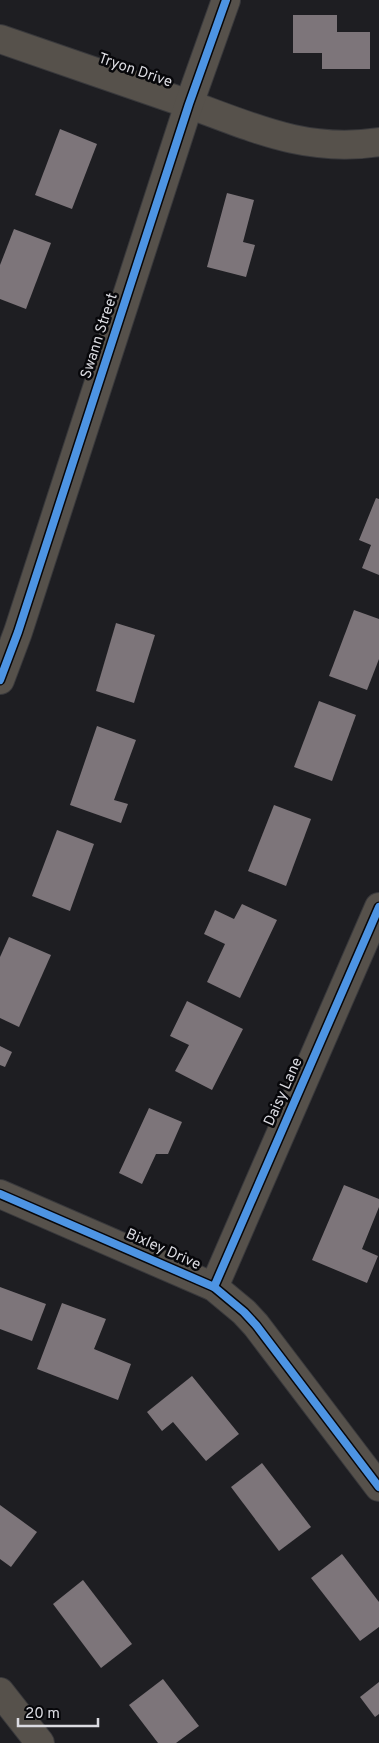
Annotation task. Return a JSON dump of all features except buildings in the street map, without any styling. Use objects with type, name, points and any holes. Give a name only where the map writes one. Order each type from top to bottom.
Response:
[{"type":"street","name":"Swann Street","points":[[0,680],[18,632],[189,104],[226,0]]},
{"type":"street","name":"Tryon Drive","points":[[0,39],[289,140],[326,145],[362,145],[379,142]]},
{"type":"street","name":"Daisy Lane","points":[[214,1287],[374,935],[379,907]]},
{"type":"street","name":"Bixley Drive","points":[[0,1194],[214,1287],[244,1312],[256,1326],[379,1487]]},
{"type":"street","points":[[0,1692],[40,1743]]},
{"type":"cycle path","points":[[0,680],[18,632],[189,104],[226,0]]},
{"type":"cycle path","points":[[214,1287],[379,907]]},
{"type":"cycle path","points":[[0,1194],[214,1287],[244,1312],[256,1325],[379,1487]]}]
